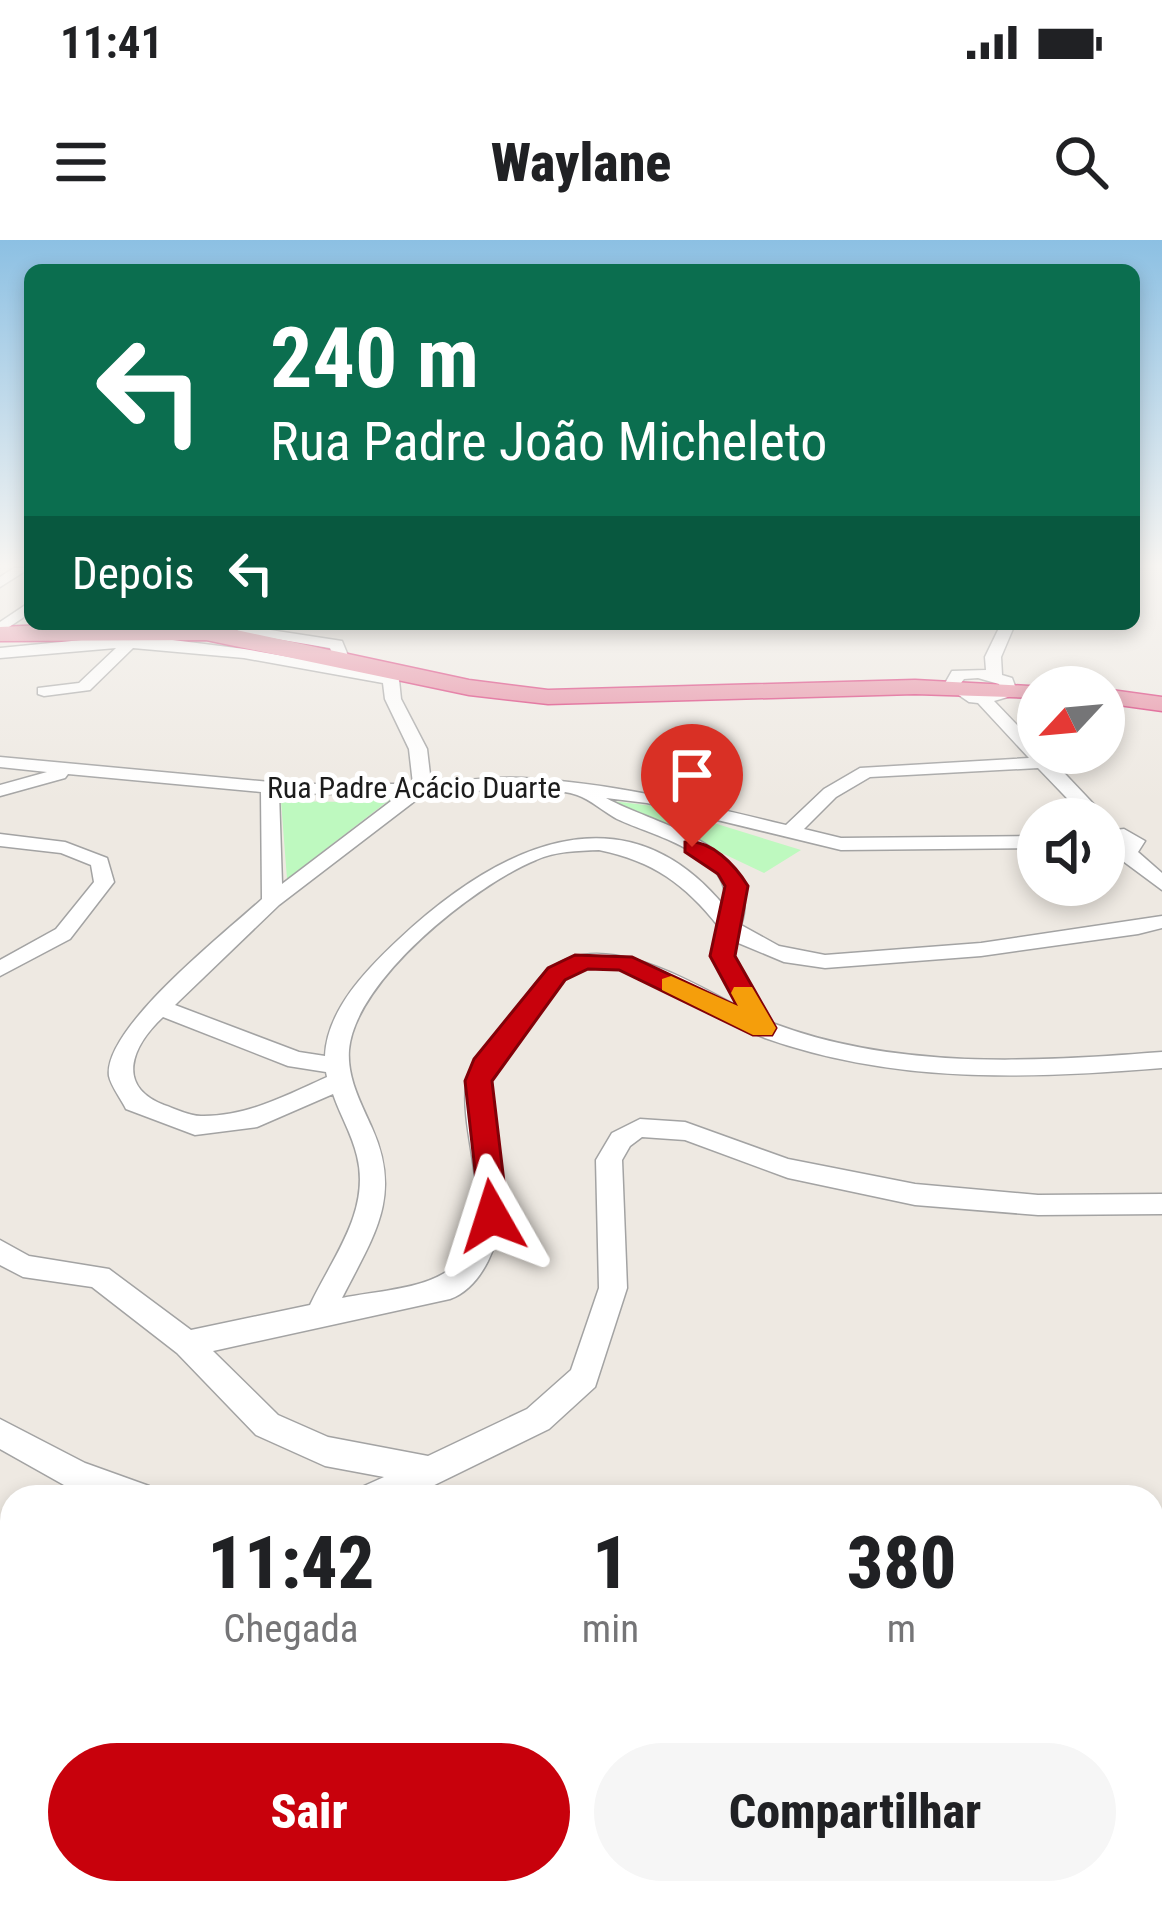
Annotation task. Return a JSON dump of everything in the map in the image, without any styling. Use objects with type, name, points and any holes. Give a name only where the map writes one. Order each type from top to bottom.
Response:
[{"type":"highway","points":[[311,646],[339,651],[394,676],[550,698],[955,678],[1017,686]]},
{"type":"highway","points":[[1125,698],[1159,702]]},
{"type":"street","points":[[0,653],[75,646]]},
{"type":"street","points":[[44,691],[84,687],[127,646]]},
{"type":"street","points":[[194,646],[394,676],[393,699],[418,749],[422,787],[272,901],[160,1007],[130,1040],[121,1078],[135,1103],[163,1118],[195,1126],[237,1124],[336,1074]]},
{"type":"street","points":[[334,646],[339,651]]},
{"type":"street","points":[[998,646],[993,657],[955,678],[1017,734]]},
{"type":"street","points":[[984,700],[1003,698],[1003,682],[993,657]]},
{"type":"street","name":"Rua Padre Acácio Duarte","points":[[0,762],[270,787],[498,782],[681,804],[789,833],[879,845],[1017,842]]},
{"type":"street","points":[[789,833],[830,793],[866,772],[1017,764]]},
{"type":"street","points":[[0,790],[73,770]]},
{"type":"street","points":[[1055,774],[1077,798]]},
{"type":"street","points":[[270,787],[272,901]]},
{"type":"street","points":[[584,789],[604,807],[664,832],[727,870],[737,895],[723,956],[763,1028]]},
{"type":"street","points":[[1125,837],[1162,838]]},
{"type":"street","points":[[0,840],[82,852],[100,862],[104,882],[63,934],[0,967]]},
{"type":"street","points":[[321,1313],[362,1231],[374,1180],[336,1074],[342,1029],[372,981],[472,884],[513,860],[563,846],[610,847],[645,856],[692,880],[729,925],[750,940],[797,959],[833,964],[1162,922]]},
{"type":"street","points":[[1125,848],[1162,884]]},
{"type":"street","points":[[188,1344],[321,1313],[418,1298],[450,1287],[471,1268],[492,1216],[478,1081],[484,1066],[556,974],[584,961],[623,962],[720,1011],[809,1047],[892,1063],[1026,1072],[1162,1060]]},
{"type":"street","points":[[160,1007],[336,1074]]},
{"type":"street","points":[[401,1485],[538,1419],[584,1378],[613,1288],[609,1160],[615,1144],[630,1131],[654,1127],[698,1134],[767,1163],[911,1196],[1019,1207],[1162,1204]]},
{"type":"street","points":[[0,1251],[23,1266],[99,1277],[188,1344],[267,1425],[325,1451],[430,1471]]},
{"type":"street","points":[[0,1433],[105,1485]]},
{"type":"green space","points":[[397,794],[287,879],[281,801],[349,802]]},
{"type":"green space","points":[[612,801],[662,807],[801,850],[764,873]]},
{"type":"slow traffic","points":[[671,985],[763,1028],[743,993]]},
{"type":"route","points":[[492,1216],[478,1081],[484,1066],[556,974],[574,963],[595,959],[623,962],[763,1028],[723,956],[736,886],[720,863],[692,847]]}]
